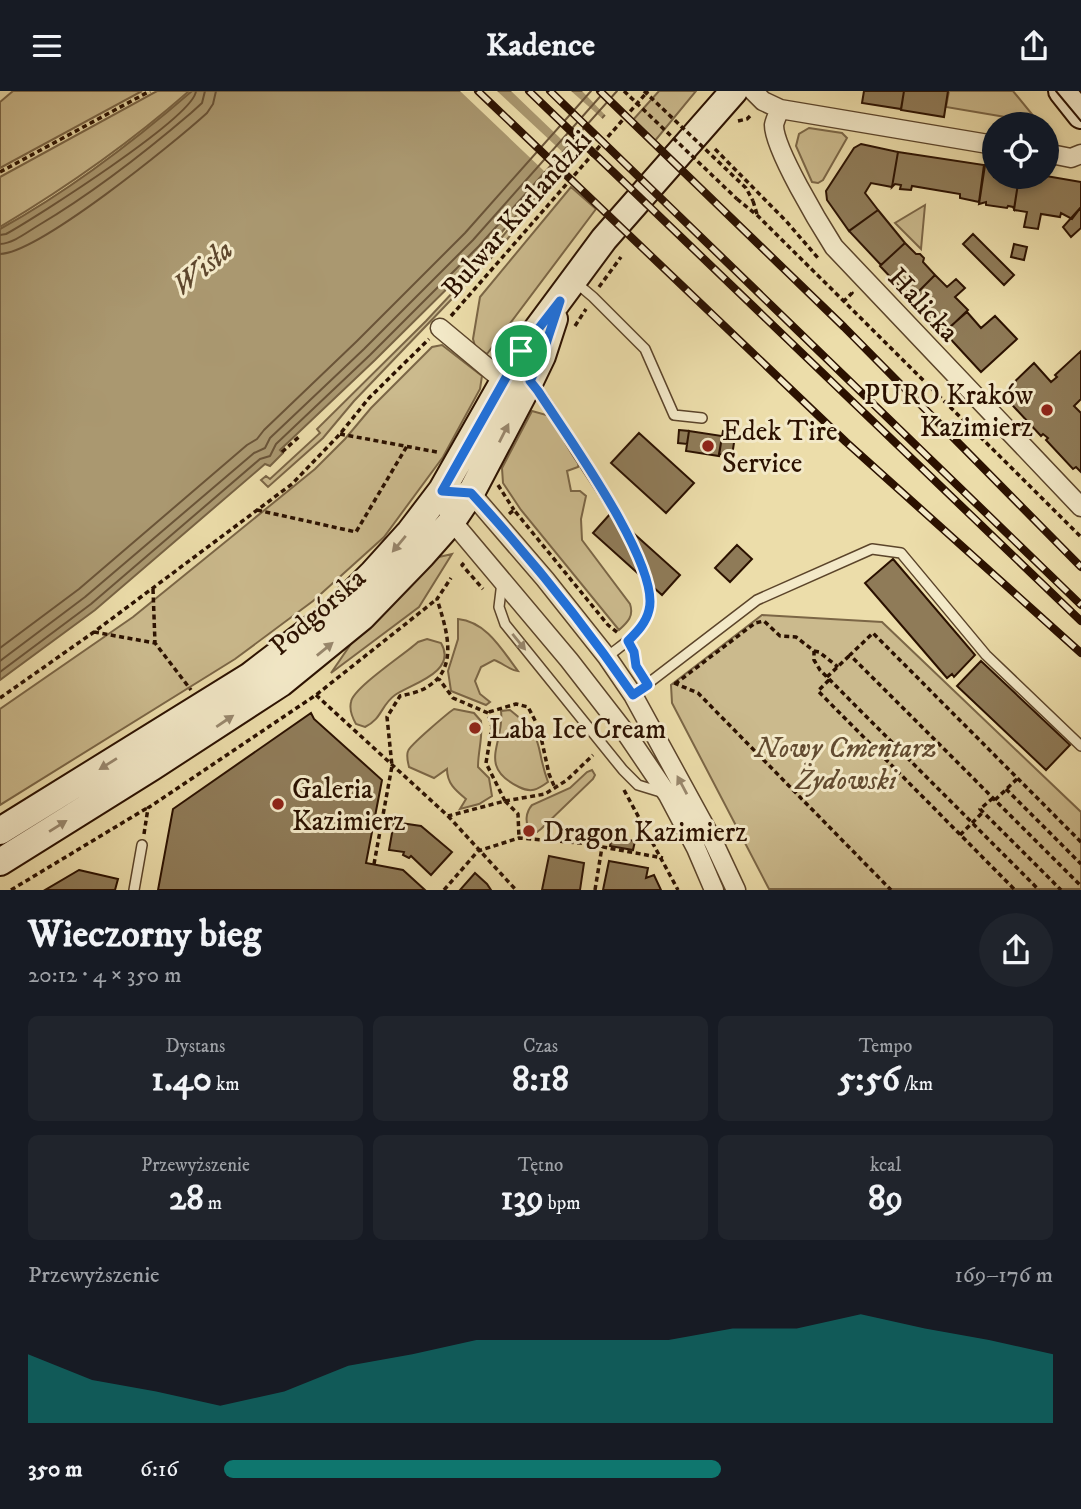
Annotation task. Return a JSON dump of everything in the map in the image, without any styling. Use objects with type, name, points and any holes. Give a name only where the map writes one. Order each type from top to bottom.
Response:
[{"type":"street","name":"Podgórska","points":[[0,862],[162,762],[281,683],[362,617],[452,521],[471,493],[518,380],[521,351],[604,239],[734,91]]},
{"type":"street","points":[[753,91],[763,101],[780,109],[982,143]]},
{"type":"street","points":[[1062,91],[1081,115]]},
{"type":"street","name":"Halicka","points":[[780,109],[774,124],[780,146],[815,219],[834,247],[1081,507]]},
{"type":"street","points":[[1059,156],[1071,158],[1081,154]]},
{"type":"street","points":[[440,328],[494,373],[518,380]]},
{"type":"street","name":"Podgórska","points":[[0,831],[250,676],[334,612],[382,563],[442,491],[518,380]]},
{"type":"street","points":[[714,890],[692,839],[668,795],[628,736],[452,521],[442,491],[471,493],[512,538],[607,657],[640,690],[736,890]]},
{"type":"lane","points":[[567,291],[593,297],[645,349],[674,415],[702,418]]},
{"type":"lane","points":[[518,380],[538,391],[630,535],[644,571],[650,596],[649,610],[640,629],[607,657]]},
{"type":"lane","points":[[640,690],[757,600],[872,549],[901,553],[986,655],[1081,746]]},
{"type":"lane","points":[[502,580],[499,607],[505,624],[623,770],[638,785],[668,795]]},
{"type":"lane","points":[[134,890],[142,845]]},
{"type":"path","points":[[0,172],[150,91]]},
{"type":"path","points":[[624,91],[758,216],[1081,537]]},
{"type":"path","points":[[646,91],[747,188],[758,216]]},
{"type":"path","name":"Bulwar Kurlandzki","points":[[0,698],[94,632],[292,484],[340,434],[369,398],[487,278],[646,91]]},
{"type":"path","points":[[715,149],[819,258]]},
{"type":"path","points":[[843,284],[852,293],[843,302]]},
{"type":"path","points":[[340,434],[439,452]]},
{"type":"path","points":[[282,452],[301,435]]},
{"type":"path","points":[[257,510],[356,532],[407,446]]},
{"type":"path","points":[[508,515],[514,510],[608,625],[628,641],[634,652],[640,690]]},
{"type":"path","points":[[10,890],[148,808],[316,695],[437,599],[451,579]]},
{"type":"path","points":[[153,588],[155,643],[194,694]]},
{"type":"path","points":[[374,864],[392,766],[387,717],[400,696],[426,688],[439,679],[450,652],[437,599]]},
{"type":"path","points":[[838,667],[796,637],[780,636],[764,621],[755,623],[674,683],[698,693],[891,890]]},
{"type":"path","points":[[94,632],[155,643]]},
{"type":"path","points":[[1015,890],[818,691],[873,633],[1081,842]]},
{"type":"path","points":[[814,651],[814,660],[828,679],[1039,890]]},
{"type":"path","points":[[850,655],[1081,886]]},
{"type":"path","points":[[439,679],[453,698],[488,713],[516,704],[528,707],[539,728],[549,775],[555,787]]},
{"type":"path","points":[[316,695],[448,816],[516,890]]},
{"type":"path","points":[[488,713],[492,727],[486,763],[505,801],[517,814],[519,838]]},
{"type":"path","points":[[226,743],[231,752]]},
{"type":"path","points":[[448,816],[545,794],[567,780],[603,746]]},
{"type":"path","points":[[623,770],[625,793],[663,858],[678,890]]},
{"type":"path","points":[[1018,778],[981,809],[1061,890]]},
{"type":"path","points":[[1006,789],[1081,864]]},
{"type":"path","points":[[142,845],[148,808]]},
{"type":"path","points":[[960,835],[984,812]]},
{"type":"path","points":[[444,890],[478,851],[519,838],[602,847],[663,858]]},
{"type":"path","points":[[594,890],[602,847]]},
{"type":"green space","points":[[13,91],[142,91],[0,168],[0,102]]},
{"type":"green space","points":[[157,91],[189,91],[98,163],[0,227],[0,177]]},
{"type":"green space","points":[[659,91],[696,91],[654,142],[632,121]]},
{"type":"green space","points":[[949,91],[1013,91],[1030,112],[982,113],[946,107]]},
{"type":"green space","points":[[809,128],[842,133],[847,138],[823,180],[818,183],[812,182],[796,146],[799,134]]},
{"type":"green space","points":[[557,171],[561,175],[494,255],[354,401],[323,438],[268,487],[261,480],[266,476],[270,479],[320,433],[317,429],[482,261]]},
{"type":"green space","points":[[571,187],[596,209],[487,354],[475,346],[473,339],[480,297]]},
{"type":"green space","points":[[925,205],[921,249],[895,223]]},
{"type":"green space","points":[[442,345],[482,376],[480,389],[443,457],[384,537],[313,601],[235,659],[0,805],[0,709],[133,617],[315,469],[432,347]]},
{"type":"green space","points":[[532,411],[550,416],[579,462],[578,467],[567,471],[571,491],[580,491],[586,496],[581,519],[582,540],[631,608],[629,619],[619,630],[521,510],[503,483],[502,468]]},
{"type":"green space","points":[[452,554],[419,607],[331,673],[353,641],[428,564],[439,557]]},
{"type":"green space","name":"Nowy Cmentarz Żydowski","points":[[762,615],[882,622],[1081,812],[1081,889],[769,889],[672,703],[671,685]]},
{"type":"green space","points":[[458,619],[468,621],[486,631],[518,671],[494,660],[481,667],[475,681],[480,694],[490,702],[486,705],[451,691],[448,671],[458,639]]},
{"type":"green space","points":[[427,639],[441,643],[445,653],[438,669],[395,695],[371,724],[365,727],[356,724],[350,708],[360,688],[418,642]]},
{"type":"green space","points":[[454,709],[474,713],[481,721],[478,767],[489,778],[492,796],[479,804],[460,809],[466,799],[452,786],[447,769],[434,778],[409,767],[407,757],[415,742]]},
{"type":"green space","points":[[510,710],[530,728],[538,743],[548,782],[534,790],[523,789],[506,779],[495,762],[501,711]]},
{"type":"green space","points":[[592,770],[595,775],[593,779],[541,829],[537,832],[531,831],[527,818],[532,805],[570,788]]},
{"type":"water","name":"Wisła","points":[[192,91],[626,91],[485,251],[280,450],[283,453],[270,466],[265,464],[95,610],[0,680],[0,229],[51,199],[99,165]]},
{"type":"pier","points":[[460,91],[497,91],[570,159],[551,181],[543,170]]},
{"type":"pier","points":[[511,91],[571,91],[604,120],[574,155]]},
{"type":"pier","points":[[582,91],[630,91],[607,117]]},
{"type":"building","points":[[864,91],[904,91],[901,109],[862,103]]},
{"type":"building","points":[[904,91],[948,91],[944,117],[901,110]]},
{"type":"building","points":[[861,144],[898,152],[892,187],[871,183],[865,193],[878,210],[849,231],[827,200],[826,191],[854,148]]},
{"type":"building","points":[[898,152],[982,165],[979,202],[960,198],[960,194],[912,186],[911,190],[900,189],[901,185],[895,184],[892,187]]},
{"type":"building","points":[[1059,178],[1081,182],[1081,207],[1072,219],[1061,213],[1060,217],[1041,214],[1038,229],[1024,227],[1027,212],[1014,210],[1017,189],[1059,189]]},
{"type":"building","points":[[982,184],[982,189],[1017,189],[1014,209],[1008,206],[986,205],[986,202],[979,204]]},
{"type":"building","points":[[1081,207],[1081,228],[1071,237],[1063,227]]},
{"type":"building","points":[[878,210],[905,243],[881,265],[849,231]]},
{"type":"building","points":[[973,234],[1014,275],[1004,285],[963,244]]},
{"type":"building","points":[[905,243],[924,258],[923,262],[935,275],[911,299],[880,266]]},
{"type":"building","points":[[1014,244],[1027,247],[1024,260],[1011,257]]},
{"type":"building","points":[[935,275],[947,287],[956,279],[965,288],[955,297],[968,310],[944,333],[912,298]]},
{"type":"building","points":[[967,312],[981,328],[995,316],[1017,339],[981,372],[944,332]]},
{"type":"building","name":"PURO Kraków Kazimierz","points":[[1081,351],[1081,399],[1074,406],[1081,413],[1081,472],[1076,467],[1073,469],[1046,440],[1048,438],[1043,434],[1041,436],[1002,394],[1034,363],[1051,382]]},
{"type":"building","points":[[679,430],[689,431],[687,444],[678,443]]},
{"type":"building","points":[[689,431],[722,436],[719,456],[686,451]]},
{"type":"building","points":[[723,431],[735,436],[732,456],[719,454]]},
{"type":"building","points":[[639,433],[694,483],[666,513],[611,463]]},
{"type":"building","points":[[611,513],[680,575],[662,595],[593,533]]},
{"type":"building","points":[[737,545],[752,559],[730,582],[715,568]]},
{"type":"building","points":[[893,559],[975,655],[954,677],[952,674],[947,678],[865,583]]},
{"type":"building","points":[[981,661],[1070,745],[1046,770],[957,686]]},
{"type":"building","name":"Galeria Kazimierz","points":[[311,713],[314,719],[382,780],[366,863],[403,870],[425,890],[158,890],[173,809]]},
{"type":"building","points":[[394,822],[421,826],[452,852],[431,875],[411,856],[409,858],[403,855],[404,852],[389,850]]},
{"type":"building","points":[[612,837],[635,841],[633,850],[610,846]]},
{"type":"building","points":[[549,856],[584,863],[580,890],[542,890]]},
{"type":"building","points":[[609,861],[648,868],[646,878],[654,875],[661,890],[603,890]]},
{"type":"building","points":[[79,870],[118,879],[115,890],[45,890]]},
{"type":"building","points":[[475,873],[487,884],[491,890],[460,890]]},
{"type":"tram line","points":[[1056,91],[1081,121]]},
{"type":"railway","points":[[478,91],[846,442],[1081,653]]},
{"type":"railway","points":[[529,91],[1081,621]]},
{"type":"railway","points":[[550,91],[1081,605]]},
{"type":"railway","points":[[600,91],[844,327],[1081,567]]},
{"type":"place","name":"PURO Kraków Kazimierz","points":[[1047,410]]},
{"type":"place","name":"Edek Tire Service","points":[[708,446]]},
{"type":"place","name":"Laba Ice Cream","points":[[475,728]]},
{"type":"place","name":"Galeria Kazimierz","points":[[278,804]]},
{"type":"place","name":"Dragon Kazimierz","points":[[529,831]]},
{"type":"route","points":[[560,301],[542,356],[530,381],[630,535],[644,571],[650,596],[649,610],[640,629],[628,641],[634,652],[636,666],[648,685],[633,695],[607,657],[545,579],[471,493],[442,491],[521,351],[560,301]]}]
